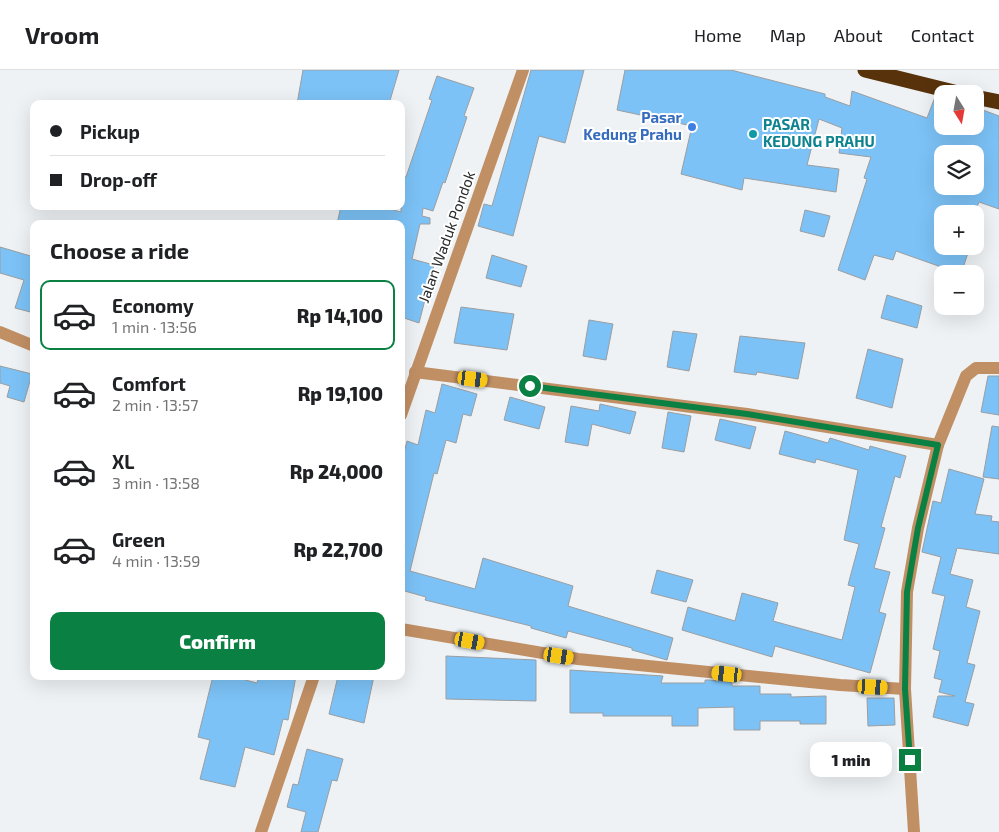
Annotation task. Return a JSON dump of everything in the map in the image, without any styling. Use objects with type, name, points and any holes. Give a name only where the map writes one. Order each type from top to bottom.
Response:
[{"type":"highway","points":[[865,70],[934,87]]},
{"type":"highway","points":[[984,99],[999,102]]},
{"type":"street","name":"Jalan Waduk Pondok","points":[[405,403],[523,70]]},
{"type":"street","points":[[0,332],[30,344]]},
{"type":"street","points":[[914,832],[905,689],[907,592],[918,528],[938,445],[966,376],[976,368],[999,368]]},
{"type":"street","points":[[415,372],[737,412],[938,445]]},
{"type":"street","points":[[405,630],[578,659],[830,684],[905,689]]},
{"type":"street","points":[[261,832],[313,680]]},
{"type":"building","points":[[303,70],[399,70],[390,100],[298,100]]},
{"type":"building","points":[[531,70],[584,70],[565,143],[539,136],[513,236],[478,226],[484,204],[492,206]]},
{"type":"building","points":[[625,70],[731,70],[825,94],[825,97],[850,106],[852,91],[927,118],[934,100],[934,135],[984,135],[984,110],[999,116],[999,209],[979,202],[978,205],[934,205],[934,255],[967,255],[964,265],[936,265],[896,251],[893,260],[874,255],[865,280],[838,270],[867,179],[864,178],[871,157],[839,153],[842,128],[819,119],[807,165],[839,169],[836,192],[744,178],[742,190],[681,174],[692,126],[617,110]]},
{"type":"building","points":[[437,76],[474,88],[464,116],[467,117],[445,183],[443,182],[433,211],[423,208],[422,216],[430,218],[430,224],[420,224],[412,259],[434,265],[419,323],[405,318],[405,220],[338,220],[340,210],[393,210],[401,212],[401,210],[405,210],[405,177],[432,100],[429,99]]},
{"type":"building","points":[[805,210],[830,216],[824,237],[800,231]]},
{"type":"building","points":[[0,247],[30,256],[30,312],[15,308],[24,280],[0,273]]},
{"type":"building","points":[[492,255],[527,266],[521,287],[486,278]]},
{"type":"building","points":[[887,295],[922,306],[917,328],[881,318]]},
{"type":"building","points":[[461,307],[514,314],[507,350],[454,343]]},
{"type":"building","points":[[589,320],[613,324],[606,360],[583,356]]},
{"type":"building","points":[[673,331],[697,334],[689,371],[667,367]]},
{"type":"building","points":[[740,336],[805,343],[798,379],[757,372],[756,375],[734,372]]},
{"type":"building","points":[[868,349],[903,359],[892,408],[856,398]]},
{"type":"building","points":[[0,366],[30,374],[30,381],[24,402],[7,397],[10,386],[0,383]]},
{"type":"building","points":[[988,376],[999,376],[999,415],[981,412]]},
{"type":"building","points":[[442,384],[477,394],[471,416],[463,414],[456,443],[446,440],[437,474],[434,473],[410,571],[475,589],[483,558],[573,586],[568,606],[673,638],[667,660],[632,650],[632,648],[568,631],[566,638],[531,628],[531,626],[425,600],[426,597],[405,591],[405,449],[407,441],[418,445],[426,410],[435,413]]},
{"type":"building","points":[[510,397],[545,407],[539,429],[504,420]]},
{"type":"building","points":[[600,404],[636,412],[630,434],[592,424],[588,446],[565,442],[571,406],[599,411]]},
{"type":"building","points":[[668,412],[691,416],[684,452],[662,448]]},
{"type":"building","points":[[720,419],[756,427],[750,449],[715,440]]},
{"type":"building","points":[[992,426],[999,427],[999,479],[983,477]]},
{"type":"building","points":[[785,431],[828,443],[830,438],[869,450],[870,446],[906,456],[900,478],[895,476],[881,527],[885,528],[874,568],[890,572],[879,612],[886,614],[870,673],[775,646],[772,657],[682,630],[688,607],[735,621],[742,593],[778,603],[773,621],[842,640],[855,587],[848,585],[859,544],[844,540],[858,470],[816,459],[815,463],[779,454]]},
{"type":"building","points":[[949,469],[984,479],[975,514],[992,516],[991,521],[999,522],[999,554],[957,548],[950,574],[973,580],[966,607],[980,611],[967,663],[975,665],[965,702],[974,704],[968,726],[933,717],[938,696],[955,696],[939,692],[942,680],[934,678],[940,651],[933,649],[945,596],[932,593],[941,557],[922,552],[933,501],[941,503]]},
{"type":"building","points":[[657,570],[693,580],[686,602],[651,593]]},
{"type":"building","points":[[446,656],[536,660],[536,701],[446,699]]},
{"type":"building","points":[[570,670],[663,676],[661,683],[705,683],[705,680],[732,682],[732,686],[760,686],[760,694],[791,694],[791,697],[826,696],[826,724],[800,724],[800,721],[760,721],[760,730],[734,730],[734,707],[698,708],[698,726],[672,726],[672,716],[603,716],[603,713],[570,713]]},
{"type":"building","points":[[212,680],[245,680],[257,683],[258,680],[295,680],[288,720],[283,719],[274,755],[245,747],[235,787],[200,779],[210,740],[198,737]]},
{"type":"building","points":[[337,680],[373,680],[364,723],[329,714]]},
{"type":"building","points":[[867,698],[894,698],[895,725],[868,726]]},
{"type":"building","points":[[307,749],[343,759],[337,781],[332,780],[318,832],[301,832],[306,812],[287,807],[293,784],[298,785]]},
{"type":"place","name":"Pasar Kedung Prahu","points":[[692,127]]},
{"type":"place","name":"PASAR KEDUNG PRAHU","points":[[753,134]]},
{"type":"route","points":[[530,386],[747,414],[938,445],[918,528],[907,592],[905,689],[910,760]]}]
